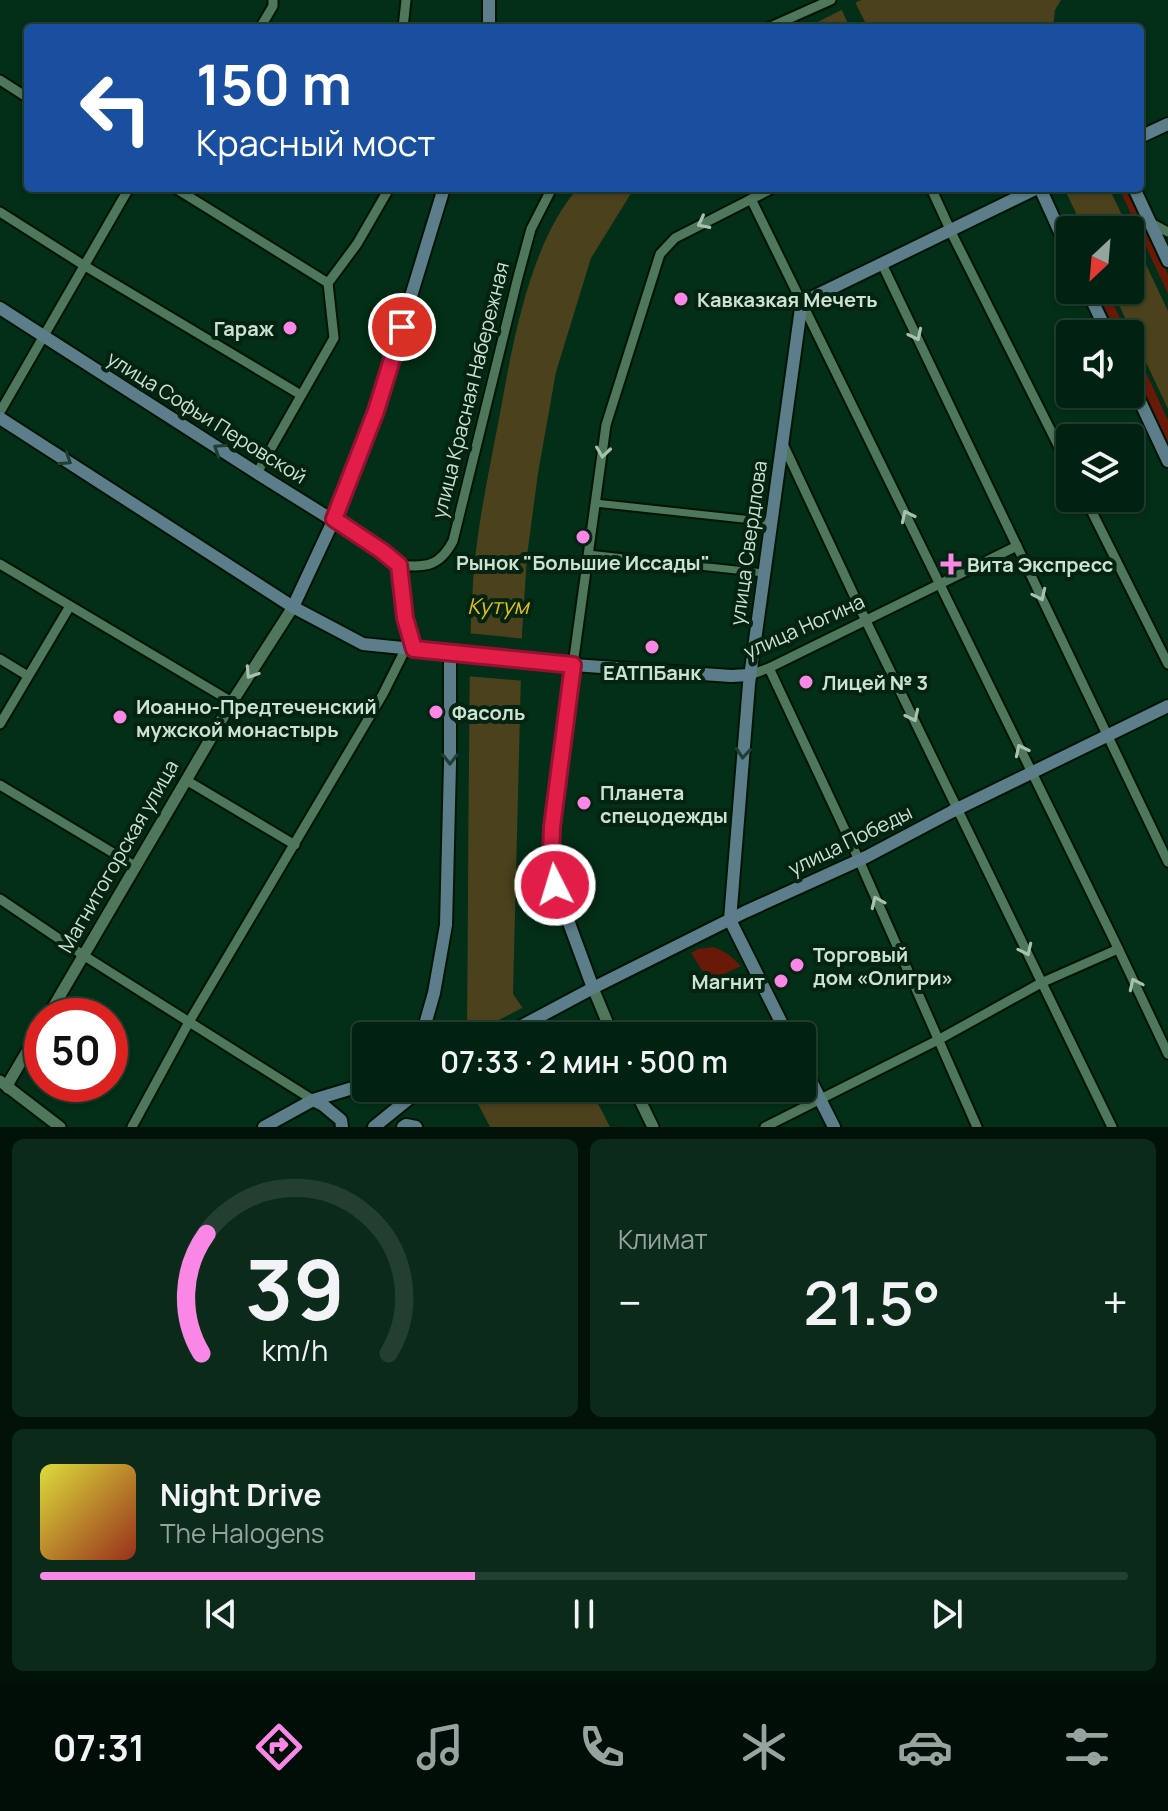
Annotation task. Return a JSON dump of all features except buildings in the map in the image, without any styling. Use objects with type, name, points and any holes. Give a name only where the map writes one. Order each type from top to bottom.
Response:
[{"type":"main road","points":[[489,0],[489,24]]},
{"type":"main road","points":[[1144,135],[1168,124]]},
{"type":"main road","name":"Магнитогорская улица","points":[[293,607],[334,519],[376,411],[443,192]]},
{"type":"main road","points":[[803,302],[1030,192]]},
{"type":"main road","points":[[1040,192],[1056,225]]},
{"type":"main road","points":[[1136,192],[1168,261]]},
{"type":"main road","name":"улица Свердлова","points":[[730,920],[750,675],[803,302]]},
{"type":"main road","name":"улица Софьи Перовской","points":[[0,308],[334,519],[399,565]]},
{"type":"main road","points":[[1143,408],[1168,461]]},
{"type":"main road","points":[[0,415],[293,607],[363,644],[457,653],[450,764],[446,925],[426,1022]]},
{"type":"main road","points":[[399,565],[410,649]]},
{"type":"main road","name":"улица Ногина","points":[[457,653],[573,665],[750,675]]},
{"type":"main road","points":[[573,665],[552,827],[551,857],[555,885],[593,988]]},
{"type":"main road","name":"улица Победы","points":[[530,1022],[745,912],[859,860],[1168,706]]},
{"type":"main road","points":[[730,920],[781,1022]]},
{"type":"main road","points":[[264,1127],[313,1100],[352,1088]]},
{"type":"main road","points":[[816,1090],[834,1127]]},
{"type":"main road","points":[[313,1100],[341,1120],[342,1127]]},
{"type":"main road","points":[[374,1127],[405,1102]]},
{"type":"main road","points":[[403,1127],[416,1127]]},
{"type":"street","points":[[262,24],[273,6],[273,0]]},
{"type":"street","points":[[403,24],[406,0]]},
{"type":"street","points":[[777,24],[827,1]]},
{"type":"street","points":[[0,80],[24,95]]},
{"type":"street","points":[[0,415],[127,192]]},
{"type":"street","points":[[181,192],[328,283]]},
{"type":"street","points":[[257,473],[334,338],[328,283],[357,244],[387,192]]},
{"type":"street","name":"улица Красная Набережная","points":[[399,565],[429,565],[445,556],[453,541],[531,229],[550,192]]},
{"type":"street","points":[[573,665],[606,425],[660,254],[675,238],[765,192]]},
{"type":"street","points":[[933,192],[1056,441]]},
{"type":"street","points":[[751,199],[1168,1054]]},
{"type":"street","points":[[0,212],[301,395]]},
{"type":"street","points":[[1151,223],[1168,232]]},
{"type":"street","points":[[882,264],[1168,862]]},
{"type":"street","points":[[782,441],[1112,1127]]},
{"type":"street","points":[[595,503],[771,522]]},
{"type":"street","points":[[1092,512],[1168,664]]},
{"type":"street","name":"улица Ногина","points":[[750,675],[1017,546]]},
{"type":"street","points":[[588,554],[764,573]]},
{"type":"street","points":[[0,564],[232,702]]},
{"type":"street","points":[[0,724],[70,606]]},
{"type":"street","name":"Магнитогорская улица","points":[[58,998],[232,702],[293,607]]},
{"type":"street","points":[[132,1127],[189,1022],[410,649]]},
{"type":"street","points":[[0,659],[28,676]]},
{"type":"street","points":[[769,668],[859,860],[977,1127]]},
{"type":"street","points":[[186,780],[295,845]]},
{"type":"street","points":[[0,785],[135,866]]},
{"type":"street","points":[[0,899],[313,1100]]},
{"type":"street","points":[[765,1127],[938,1040],[1041,983],[1118,949]]},
{"type":"street","points":[[593,988],[607,1022]]},
{"type":"street","points":[[24,1057],[9,1082],[4,1084],[60,1127]]},
{"type":"street","points":[[641,1102],[653,1127]]},
{"type":"shaded area","points":[[1121,192],[1129,193],[1140,216],[1132,216]]},
{"type":"shaded area","points":[[1144,224],[1168,274],[1168,294],[1144,242]]},
{"type":"shaded area","points":[[1103,304],[1113,304],[1121,320],[1110,320]]},
{"type":"shaded area","points":[[1144,368],[1168,420],[1168,443],[1144,391]]},
{"type":"shaded area","points":[[714,947],[741,966],[709,981],[691,953]]},
{"type":"water","points":[[861,0],[1061,0],[1055,10],[1053,24],[814,24]]},
{"type":"water","name":"Кутум","points":[[575,192],[633,192],[591,258],[556,372],[527,556],[522,634],[513,994],[532,1022],[467,1022],[473,583],[485,490],[520,315],[549,233]]},
{"type":"water","points":[[1066,192],[1111,192],[1122,216],[1077,216]]},
{"type":"water","points":[[1144,260],[1168,311],[1168,409],[1144,358],[1144,320],[1126,320],[1119,304],[1144,304]]},
{"type":"water","points":[[477,1102],[597,1102],[610,1127],[490,1127]]},
{"type":"pier","points":[[854,0],[866,24],[848,24],[840,6]]},
{"type":"pier","points":[[467,633],[526,639],[525,681],[466,676]]},
{"type":"pier","points":[[526,1006],[537,1022],[495,1022]]},
{"type":"place","name":"Кавказкая Мечеть","points":[[681,299]]},
{"type":"place","name":"Гараж","points":[[290,328]]},
{"type":"place","name":"Рынок \"Большие Иссады\"","points":[[583,537]]},
{"type":"place","name":"Вита Экспресс","points":[[951,564]]},
{"type":"place","name":"ЕАТПБанк","points":[[652,647]]},
{"type":"place","name":"Лицей № 3","points":[[806,682]]},
{"type":"place","name":"Фасоль","points":[[436,712]]},
{"type":"place","name":"Иоанно-Предтеченский мужской монастырь","points":[[120,717]]},
{"type":"place","name":"Планета спецодежды","points":[[584,803]]},
{"type":"place","name":"Торговый дом «Олигри»","points":[[797,965]]},
{"type":"place","name":"Магнит","points":[[781,981]]},
{"type":"route","points":[[402,327],[376,411],[334,519],[399,565],[405,618],[414,649],[573,665],[552,827],[551,857],[555,885]]}]
